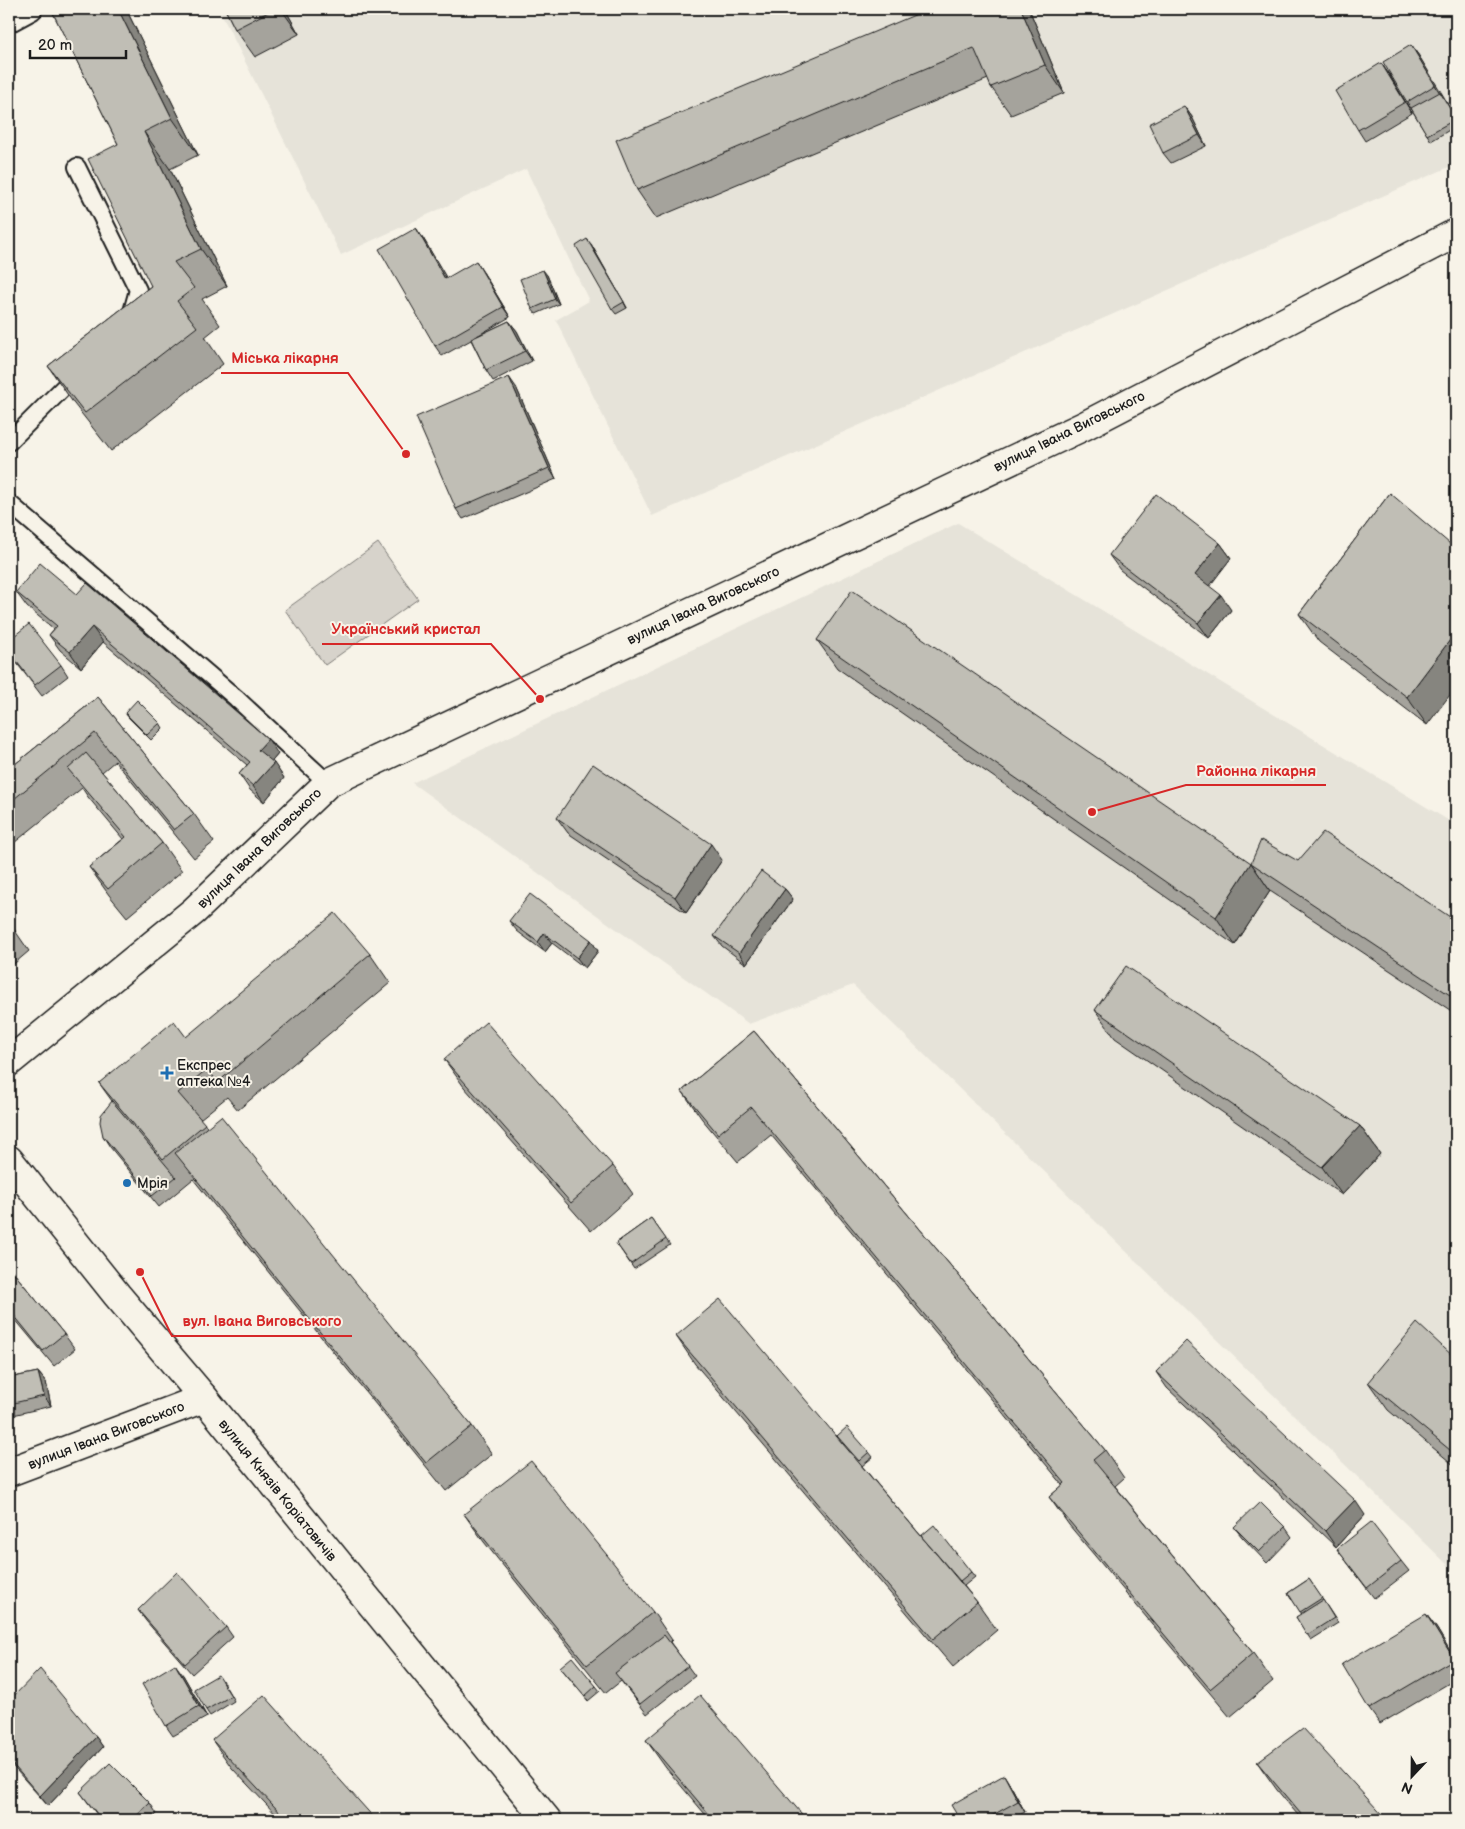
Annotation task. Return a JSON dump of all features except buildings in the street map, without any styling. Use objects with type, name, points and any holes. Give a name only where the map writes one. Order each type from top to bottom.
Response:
[{"type":"street","name":"вулиця Івана Виговського","points":[[9,1062],[194,911],[328,783],[1084,426],[1456,233]]},
{"type":"street","name":"вулиця Князів Коріатовичів","points":[[9,1160],[117,1296],[204,1398],[547,1820]]},
{"type":"street","name":"вулиця Івана Виговського","points":[[9,1472],[204,1398]]},
{"type":"lane","points":[[9,24],[33,11]]},
{"type":"lane","points":[[77,167],[138,290],[129,321],[122,328]]},
{"type":"lane","points":[[9,442],[89,362]]},
{"type":"lane","points":[[9,503],[236,698],[328,783]]},
{"type":"shaded area","points":[[219,9],[1456,9],[1456,164],[652,516],[556,320],[589,301],[526,169],[341,255]]},
{"type":"shaded area","points":[[958,523],[1456,825],[1456,1573],[853,985],[749,1024],[412,783]]},
{"type":"shaded area","points":[[378,543],[418,599],[325,665],[285,610]]},
{"type":"place","name":"Міська лікарня","points":[[406,454]]},
{"type":"place","name":"Український кристал","points":[[540,699]]},
{"type":"place","name":"Районна лікарня","points":[[1092,812]]},
{"type":"place","name":"Експрес аптека №4","points":[[167,1073]]},
{"type":"place","name":"Мрія","points":[[127,1183]]},
{"type":"place","name":"вул. Івана Виговського","points":[[140,1272]]}]
